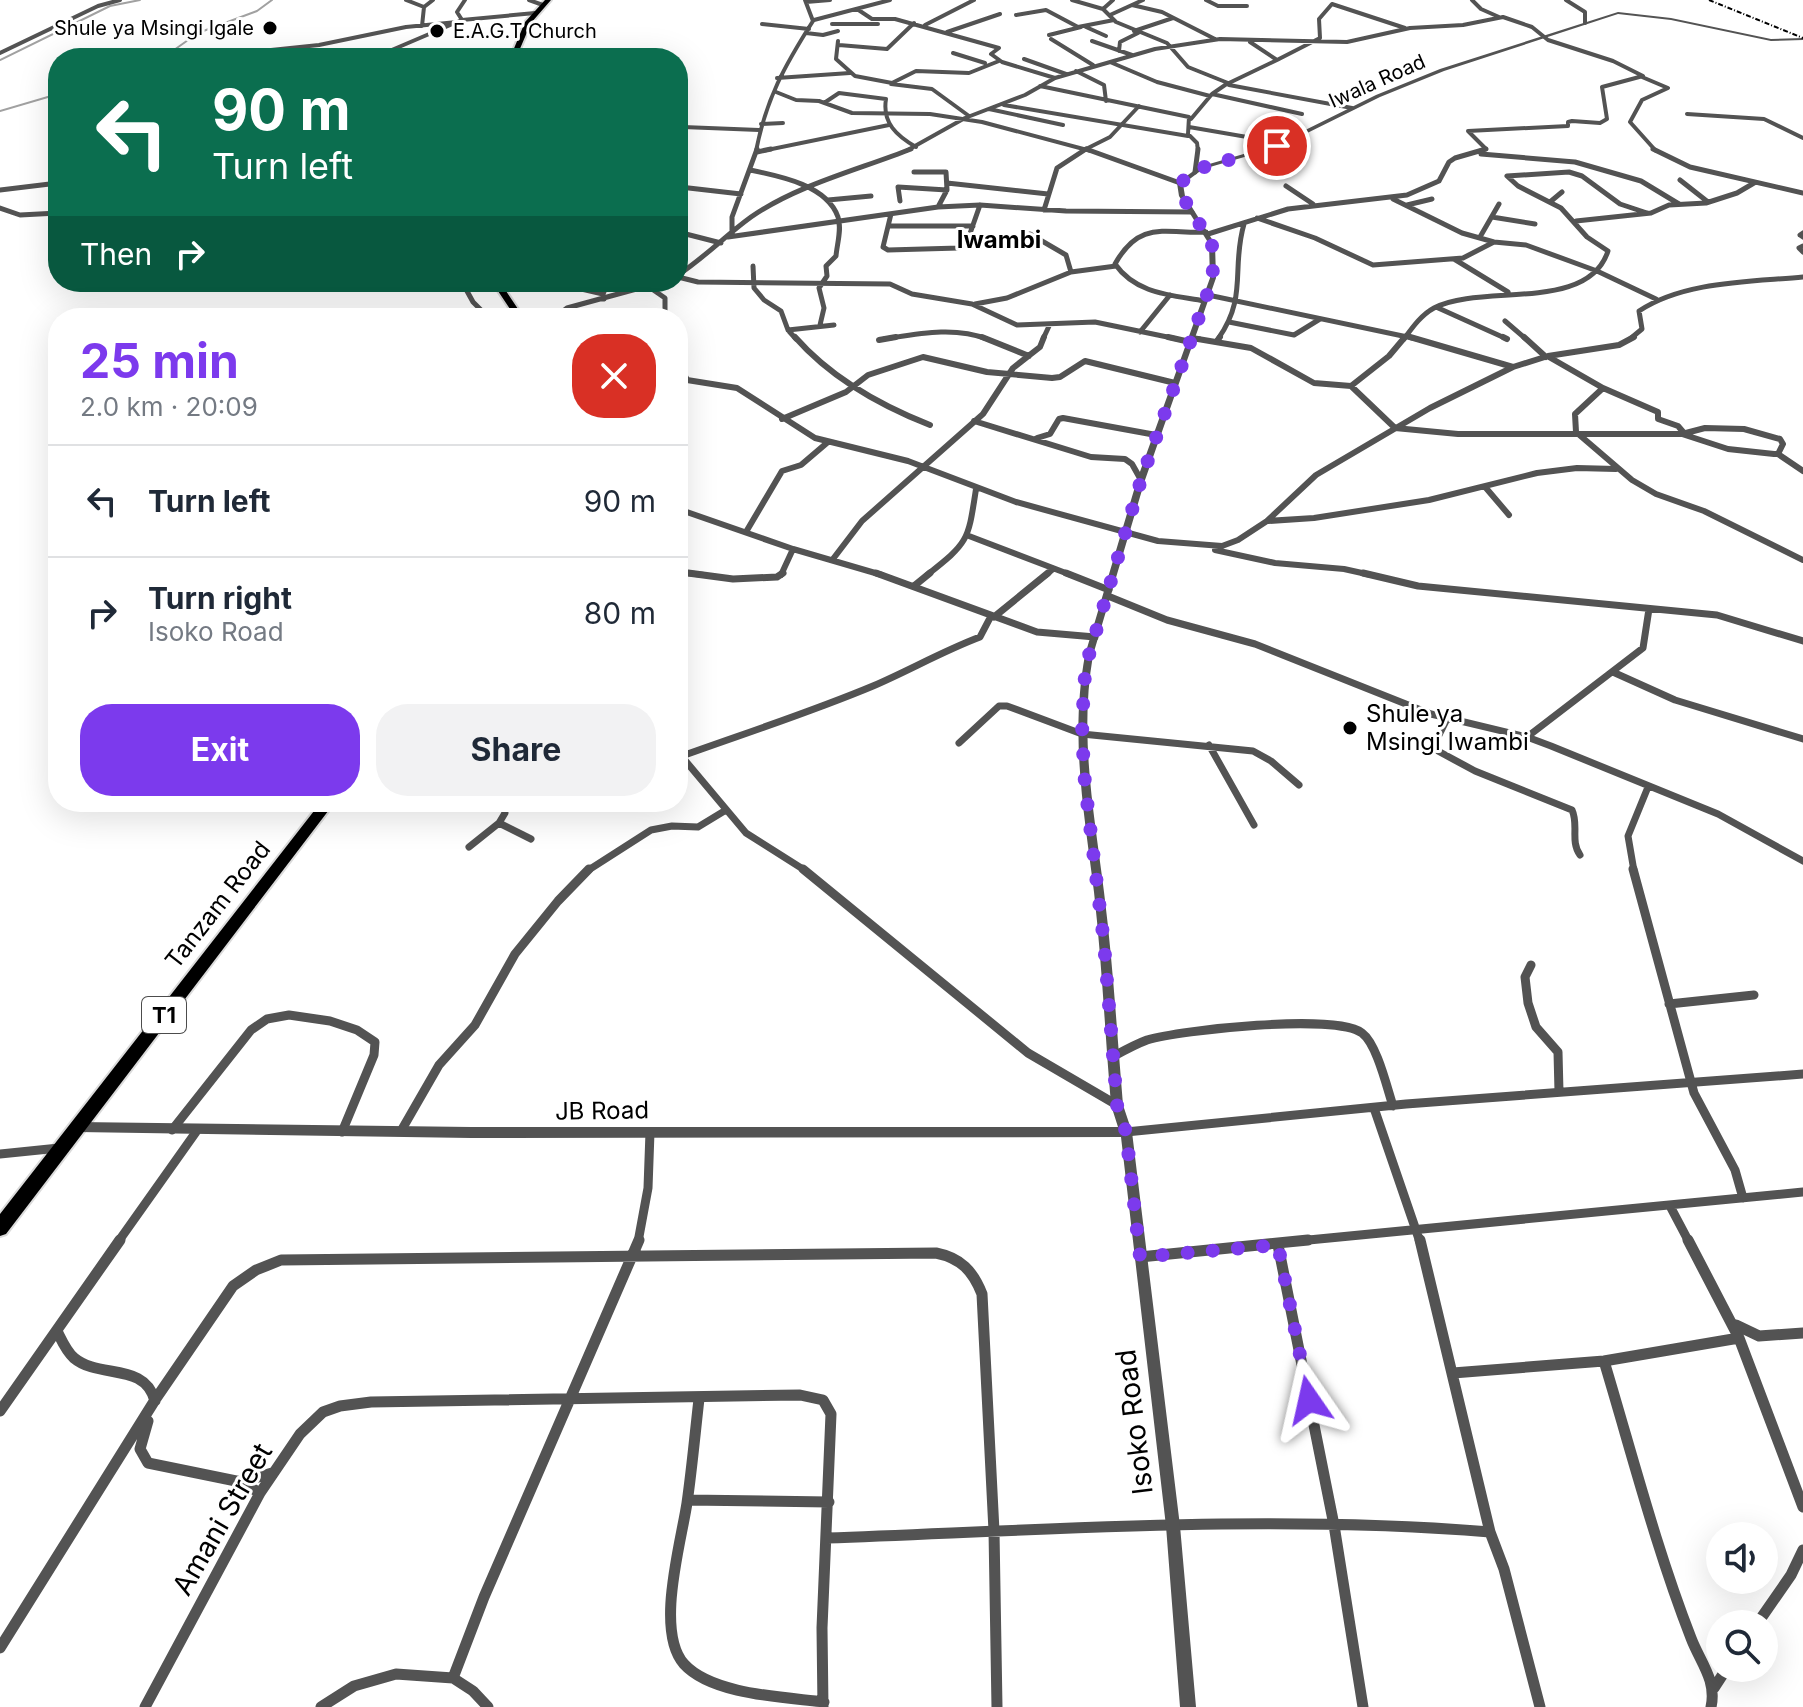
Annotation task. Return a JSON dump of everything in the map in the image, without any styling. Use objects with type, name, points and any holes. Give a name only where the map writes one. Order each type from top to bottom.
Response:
[{"type":"highway","points":[[516,48],[518,39],[545,2]]},
{"type":"highway","name":"Tanzam Road","points":[[0,1228],[320,812]]},
{"type":"street","points":[[1,52],[52,31],[98,6],[120,0]]},
{"type":"street","points":[[406,0],[424,7]]},
{"type":"street","points":[[422,26],[424,7],[433,0]]},
{"type":"street","points":[[460,21],[457,12],[465,0]]},
{"type":"street","points":[[529,0],[545,2]]},
{"type":"street","points":[[814,20],[806,1],[830,0]]},
{"type":"street","points":[[730,235],[732,217],[757,152],[759,130],[776,92],[777,78],[814,20],[865,4],[890,0]]},
{"type":"street","points":[[924,26],[974,0]]},
{"type":"street","points":[[1072,0],[1103,9],[1114,20],[1170,46],[1185,66],[1229,84],[1352,108]]},
{"type":"street","points":[[1103,9],[1113,0]]},
{"type":"street","points":[[1110,15],[1143,0]]},
{"type":"street","points":[[1206,0],[1218,6],[1247,6]]},
{"type":"street","points":[[1472,0],[1481,9],[1532,27],[1543,38],[1613,61],[1668,88],[1644,98],[1630,121],[1645,143],[1657,152],[1690,167],[1803,193]]},
{"type":"street","points":[[1566,0],[1585,12],[1585,23]]},
{"type":"street","points":[[1188,136],[1191,119],[1211,95],[1320,38],[1316,24],[1320,14],[1333,3],[1406,29]]},
{"type":"street","points":[[1132,5],[1158,10],[1216,40]]},
{"type":"street","points":[[857,9],[872,19],[914,23],[999,48],[991,54],[999,61],[1055,78]]},
{"type":"street","points":[[1016,15],[1046,10],[1106,36]]},
{"type":"street","points":[[284,48],[306,47],[422,26],[535,13]]},
{"type":"street","name":"Iwala Road","points":[[1180,183],[1195,172],[1277,146],[1352,108],[1442,70],[1585,23],[1626,13],[1771,40],[1803,39]]},
{"type":"street","points":[[946,32],[1000,14]]},
{"type":"street","points":[[688,268],[766,208],[916,147],[967,117],[1055,78],[1093,65],[1170,46],[1216,40],[1347,42],[1406,29],[1463,25],[1499,17]]},
{"type":"street","points":[[1119,51],[1120,42],[1136,32],[1173,18]]},
{"type":"street","points":[[832,24],[899,20]]},
{"type":"street","points":[[1093,65],[1050,37],[1114,20]]},
{"type":"street","points":[[397,48],[460,21]]},
{"type":"street","points":[[850,73],[837,62],[838,43],[887,49],[900,38],[905,28],[914,23]]},
{"type":"street","points":[[762,24],[824,35],[838,31]]},
{"type":"street","points":[[1092,41],[1132,55]]},
{"type":"street","points":[[1249,42],[1277,60]]},
{"type":"street","points":[[953,53],[986,64]]},
{"type":"street","points":[[1024,59],[1066,74]]},
{"type":"street","points":[[890,83],[916,71],[969,73],[999,61]]},
{"type":"street","points":[[1109,62],[1154,81],[1302,114]]},
{"type":"street","points":[[1076,71],[1104,85],[1106,101]]},
{"type":"street","points":[[777,78],[850,73],[932,89],[967,117]]},
{"type":"street","points":[[1116,266],[1120,255],[1146,231],[1159,229],[1207,233],[1244,224],[1257,217],[1313,205],[1407,195],[1439,181],[1449,162],[1487,148],[1468,134],[1471,130],[1540,129],[1568,126],[1569,122],[1604,122],[1607,119],[1602,87],[1642,77]]},
{"type":"street","points":[[1040,86],[1191,119]]},
{"type":"street","points":[[776,92],[792,99],[824,103],[848,112],[967,117],[1085,149],[1180,183],[1182,196],[1207,233],[1214,260],[1206,298],[1141,480],[1084,683],[1082,734],[1117,1105],[1126,1132],[1393,1106],[1803,1074]]},
{"type":"street","points":[[824,103],[839,93],[883,98],[886,100],[882,114],[889,125],[916,147]]},
{"type":"street","points":[[1001,104],[1188,136],[1198,145],[1195,172]]},
{"type":"street","points":[[1044,210],[1057,168],[1110,137],[1139,106]]},
{"type":"street","points":[[988,108],[1063,125]]},
{"type":"street","points":[[1687,114],[1766,120],[1803,138]]},
{"type":"street","points":[[761,124],[783,123]]},
{"type":"street","points":[[757,152],[889,125]]},
{"type":"street","points":[[688,127],[759,130]]},
{"type":"street","points":[[1189,127],[1247,137]]},
{"type":"street","points":[[1468,153],[1575,162],[1641,181],[1679,204]]},
{"type":"street","points":[[750,170],[771,174],[828,200],[871,196]]},
{"type":"street","points":[[914,172],[945,171],[947,190],[938,207]]},
{"type":"street","points":[[1351,386],[1378,366],[1418,321],[1436,307],[1508,292],[1553,291],[1597,271],[1604,264],[1607,248],[1586,237],[1576,221],[1550,202],[1506,177],[1573,173],[1620,204],[1647,213]]},
{"type":"street","points":[[1680,180],[1708,202]]},
{"type":"street","points":[[947,183],[1048,194]]},
{"type":"street","points":[[1576,221],[1647,213],[1665,205],[1708,202],[1737,193],[1754,183]]},
{"type":"street","points":[[0,190],[48,184]]},
{"type":"street","points":[[1286,186],[1313,205]]},
{"type":"street","points":[[900,201],[898,187],[947,190]]},
{"type":"street","points":[[688,188],[741,194]]},
{"type":"street","points":[[1550,202],[1562,192]]},
{"type":"street","points":[[1389,197],[1457,231],[1494,242],[1526,245],[1597,271],[1656,299]]},
{"type":"street","points":[[1406,206],[1432,199]]},
{"type":"street","points":[[820,325],[824,308],[821,285],[827,276],[826,266],[836,256],[839,219],[828,200]]},
{"type":"street","points":[[1480,237],[1499,204]]},
{"type":"street","points":[[730,235],[938,207],[980,205],[1044,210],[1192,212]]},
{"type":"street","points":[[891,214],[883,247],[894,251],[916,247],[962,247],[980,205]]},
{"type":"street","points":[[0,208],[22,215],[48,214]]},
{"type":"street","points":[[1257,217],[1325,242],[1371,265],[1454,259],[1469,256],[1494,242]]},
{"type":"street","points":[[1492,217],[1535,224]]},
{"type":"street","points":[[1217,341],[1229,322],[1239,293],[1238,245],[1244,224]]},
{"type":"street","points":[[890,226],[973,226]]},
{"type":"street","points":[[1030,234],[1066,255],[1071,272]]},
{"type":"street","points":[[688,235],[721,243]]},
{"type":"street","points":[[1803,246],[1799,248],[1803,252]]},
{"type":"street","points":[[1454,259],[1508,292]]},
{"type":"street","points":[[753,266],[753,283],[764,300],[781,311],[788,330],[805,349],[852,388],[884,407],[930,425]]},
{"type":"street","points":[[972,304],[1007,298],[1071,272],[1116,266]]},
{"type":"street","points":[[1116,266],[1126,280],[1170,295],[1235,300],[1406,336],[1513,367]]},
{"type":"street","points":[[688,379],[742,390],[782,419],[828,442],[923,466],[976,489],[1127,533],[1180,545],[1203,546],[1232,543],[1288,505],[1316,475],[1395,428],[1513,367],[1547,356],[1619,345],[1637,336],[1642,329],[1639,311],[1656,299],[1737,283],[1803,277]]},
{"type":"street","points":[[688,279],[821,285],[890,284],[912,294],[972,304],[1011,324],[1095,322],[1140,332],[1251,348],[1314,383],[1351,386],[1395,428],[1458,434],[1683,434],[1724,427],[1770,435],[1783,441],[1778,454]]},
{"type":"street","points":[[588,292],[604,296]]},
{"type":"street","points":[[604,296],[605,292]]},
{"type":"street","points":[[567,308],[624,292]]},
{"type":"street","points":[[656,292],[665,298],[665,308]]},
{"type":"street","points":[[1140,332],[1170,295]]},
{"type":"street","points":[[1436,307],[1507,339]]},
{"type":"street","points":[[1229,322],[1294,335],[1320,319]]},
{"type":"street","points":[[1505,321],[1547,356],[1603,388],[1658,412],[1658,419],[1678,426],[1683,434],[1728,449],[1778,454],[1803,471]]},
{"type":"street","points":[[833,559],[862,521],[974,421],[1010,372],[1040,347],[1050,324]]},
{"type":"street","points":[[788,330],[834,325]]},
{"type":"street","points":[[879,340],[929,332],[974,334],[1029,356]]},
{"type":"street","points":[[782,419],[852,388],[868,375],[923,357],[987,372],[1057,378],[1083,361],[1175,383]]},
{"type":"street","points":[[1603,388],[1575,414],[1576,432],[1617,469],[1656,494],[1720,518],[1803,560]]},
{"type":"street","points":[[1037,438],[1050,434],[1063,418],[1156,435]]},
{"type":"street","points":[[974,421],[1091,457],[1129,460],[1141,480]]},
{"type":"street","points":[[746,532],[784,469],[801,465],[828,442]]},
{"type":"street","points":[[1267,521],[1314,518],[1486,488],[1537,473],[1577,468],[1617,469]]},
{"type":"street","points":[[1486,488],[1509,515]]},
{"type":"street","points":[[914,586],[953,555],[969,536],[976,489]]},
{"type":"street","points":[[688,512],[914,586],[1037,632],[1095,637]]},
{"type":"street","points":[[969,536],[1053,569],[1167,620],[1294,658],[1447,719],[1527,737],[1718,814],[1803,861]]},
{"type":"street","points":[[1203,546],[1275,563],[1357,572],[1410,585],[1717,615],[1803,641]]},
{"type":"street","points":[[688,573],[733,579],[777,577],[782,575],[793,549]]},
{"type":"street","points":[[688,751],[870,687],[916,667],[945,650],[980,637],[992,616],[1028,592],[1053,569]]},
{"type":"street","points":[[1527,737],[1591,687],[1615,673],[1643,648],[1649,609]]},
{"type":"street","points":[[1615,673],[1675,700],[1803,739]]},
{"type":"street","points":[[959,743],[995,708],[1003,705],[1082,734],[1209,745],[1262,755],[1299,785]]},
{"type":"street","points":[[1447,719],[1435,743],[1438,751],[1475,771],[1572,810],[1576,818],[1573,845],[1580,855]]},
{"type":"street","points":[[1209,745],[1254,825]]},
{"type":"street","points":[[688,764],[746,833],[819,880],[998,1030],[1067,1078],[1117,1105]]},
{"type":"street","points":[[1648,787],[1631,824],[1629,853],[1691,1082],[1699,1105],[1735,1170],[1743,1198]]},
{"type":"street","points":[[401,1131],[439,1065],[475,1025],[515,954],[558,901],[594,864],[651,830],[672,826],[698,827],[726,810]]},
{"type":"street","points":[[469,847],[499,823],[505,812]]},
{"type":"street","points":[[499,823],[531,839]]},
{"type":"street","points":[[1531,965],[1524,985],[1536,1027],[1558,1052],[1559,1092]]},
{"type":"street","points":[[1669,1004],[1754,995]]},
{"type":"street","points":[[172,1130],[251,1030],[262,1021],[283,1015],[336,1022],[357,1030],[375,1042],[374,1055],[342,1132]]},
{"type":"street","points":[[1114,1056],[1150,1039],[1273,1024],[1305,1022],[1353,1028],[1366,1038],[1393,1106]]},
{"type":"street","points":[[1374,1108],[1417,1230],[1490,1532],[1504,1569],[1540,1707]]},
{"type":"street","name":"JB Road","points":[[78,1127],[196,1132],[1126,1132]]},
{"type":"street","points":[[0,1411],[196,1132]]},
{"type":"street","points":[[453,1678],[484,1597],[635,1254],[644,1222],[650,1132]]},
{"type":"street","name":"Isoko Road","points":[[1126,1132],[1173,1526],[1188,1707]]},
{"type":"street","points":[[0,1154],[62,1147]]},
{"type":"street","points":[[1140,1257],[1803,1192]]},
{"type":"street","points":[[1670,1206],[1739,1338],[1803,1507]]},
{"type":"street","points":[[1278,1245],[1334,1525],[1363,1707]]},
{"type":"street","points":[[0,1648],[155,1400],[233,1286],[250,1270],[281,1260],[909,1252],[952,1255],[964,1261],[976,1277],[984,1318],[994,1531],[997,1707]]},
{"type":"street","points":[[1728,1315],[1740,1329],[1753,1336],[1803,1333]]},
{"type":"street","points":[[57,1331],[66,1349],[80,1362],[152,1386],[155,1400],[142,1436],[143,1459],[170,1469],[241,1482],[260,1493]]},
{"type":"street","points":[[1453,1373],[1604,1361],[1739,1338]]},
{"type":"street","points":[[1604,1361],[1675,1598],[1714,1688]]},
{"type":"street","name":"Amani Street","points":[[145,1707],[272,1473],[300,1434],[323,1412],[340,1406],[371,1402],[800,1395],[823,1400],[831,1414],[829,1502]]},
{"type":"street","points":[[688,1500],[829,1502],[822,1628],[824,1704],[732,1687],[705,1678],[681,1662],[673,1636],[672,1611],[699,1399]]},
{"type":"street","points":[[241,1482],[272,1473]]},
{"type":"street","points":[[827,1538],[1173,1526],[1418,1526],[1490,1532]]},
{"type":"street","points":[[1767,1610],[1791,1575],[1803,1550]]},
{"type":"street","points":[[321,1707],[354,1686],[396,1674],[453,1678],[473,1691],[488,1707]]},
{"type":"street","points":[[1711,1707],[1718,1682]]},
{"type":"waterway","points":[[0,60],[110,6],[140,0]]},
{"type":"waterway","points":[[177,48],[198,33],[257,11],[272,0]]},
{"type":"waterway","points":[[0,111],[48,97]]},
{"type":"railway","points":[[1709,0],[1803,38]]},
{"type":"place","name":"Shule ya Msingi Igale","points":[[270,28]]},
{"type":"place","name":"E.A.G.T Church","points":[[437,31]]},
{"type":"place","name":"Shule ya Msingi Iwambi","points":[[1350,728]]},
{"type":"district","name":"Iwambi","points":[[999,240]]},
{"type":"route","points":[[1277,146],[1201,168],[1180,183],[1182,196],[1212,244],[1213,278],[1141,480],[1089,655],[1084,683],[1082,734],[1087,809],[1109,993],[1117,1105],[1126,1132],[1140,1257],[1278,1245],[1309,1400]]}]
